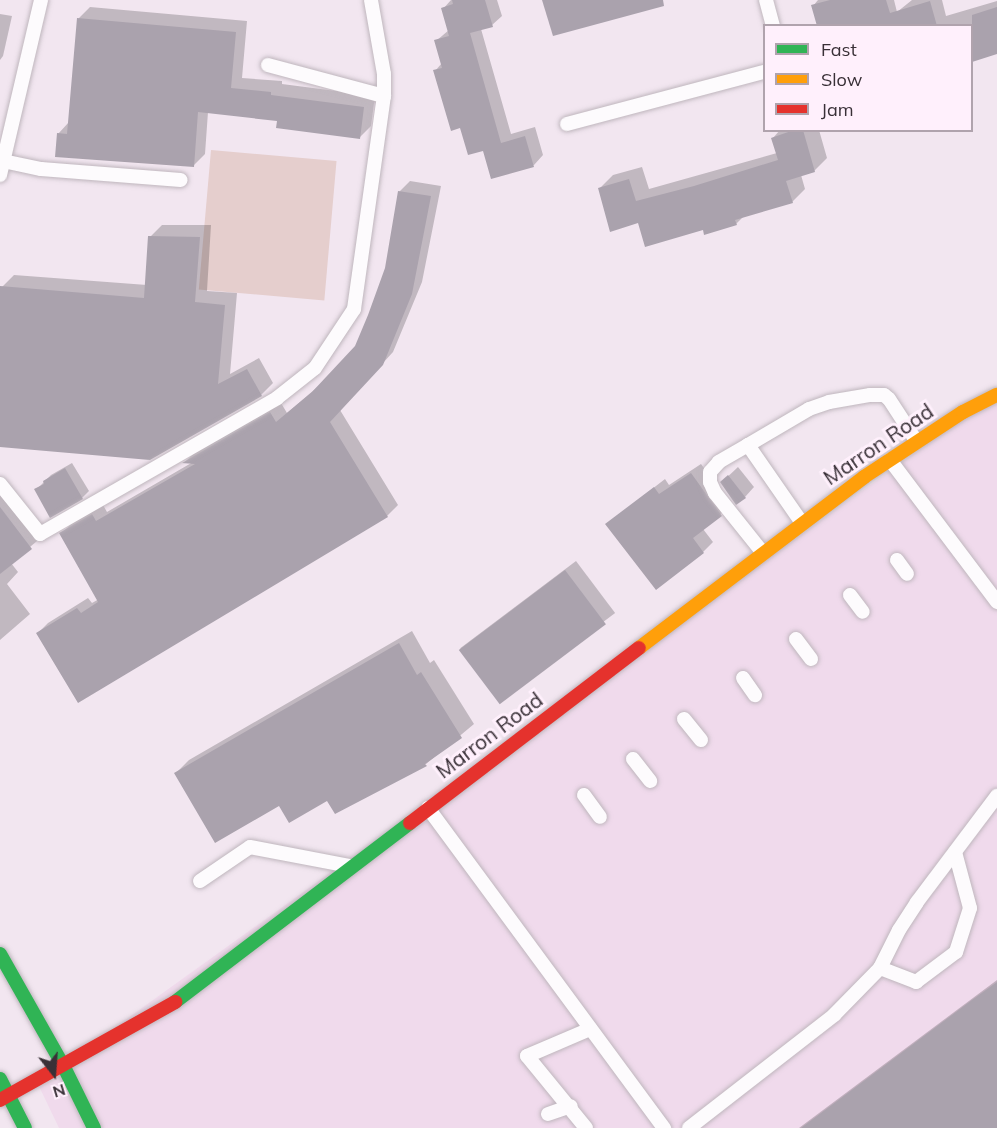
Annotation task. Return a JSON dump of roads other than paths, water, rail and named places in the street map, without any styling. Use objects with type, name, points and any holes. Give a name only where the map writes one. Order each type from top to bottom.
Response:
[{"type":"main road","name":"Marron Road","points":[[5,1098],[166,1009],[802,524],[889,460],[963,412],[997,395]]},
{"type":"main road","points":[[0,954],[64,1066],[94,1128]]},
{"type":"main road","points":[[0,1079],[5,1098],[25,1128]]},
{"type":"lane","points":[[41,0],[2,168],[181,180]]},
{"type":"lane","points":[[0,484],[40,534],[277,398],[315,368],[354,309],[384,96],[384,74],[371,0]]},
{"type":"lane","points":[[766,0],[772,24]]},
{"type":"lane","points":[[268,65],[384,96]]},
{"type":"lane","points":[[567,124],[763,73]]},
{"type":"lane","points":[[763,553],[715,493],[710,482],[710,472],[719,462],[809,409],[829,402],[870,395],[884,396],[889,399],[917,442]]},
{"type":"lane","points":[[748,445],[802,524]]},
{"type":"lane","points":[[889,460],[997,602]]},
{"type":"lane","points":[[897,560],[907,574]]},
{"type":"lane","points":[[850,596],[863,612]]},
{"type":"lane","points":[[796,639],[811,659]]},
{"type":"lane","points":[[743,678],[755,694]]},
{"type":"lane","points":[[684,719],[701,740]]},
{"type":"lane","points":[[633,759],[650,781]]},
{"type":"lane","points":[[584,795],[600,817]]},
{"type":"lane","points":[[689,1128],[834,1014],[880,968],[899,930],[917,902],[997,796]]},
{"type":"lane","points":[[428,807],[664,1128]]},
{"type":"lane","points":[[200,881],[250,848],[352,866]]},
{"type":"lane","points":[[880,968],[916,982],[957,952],[970,908],[955,852]]},
{"type":"lane","points":[[586,1128],[571,1106],[527,1056],[590,1029]]},
{"type":"lane","points":[[548,1114],[571,1106]]}]
